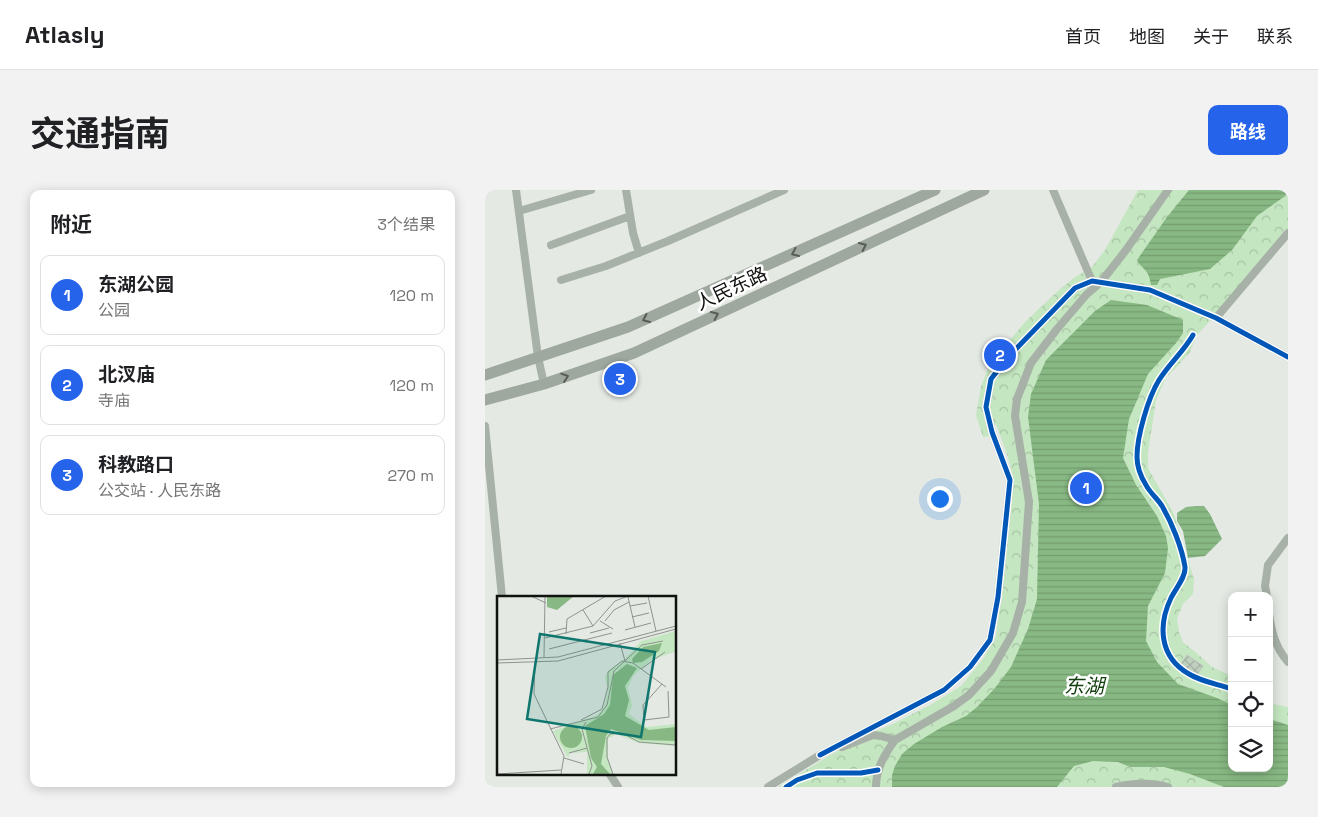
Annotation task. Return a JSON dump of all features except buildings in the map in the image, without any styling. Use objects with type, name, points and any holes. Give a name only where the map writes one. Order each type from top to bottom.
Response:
[{"type":"main road","name":"人民东路","points":[[485,375],[628,327],[935,190]]},
{"type":"main road","name":"人民东路","points":[[485,400],[544,384],[634,353],[984,190]]},
{"type":"street","points":[[516,190],[538,357],[544,384]]},
{"type":"street","points":[[519,211],[591,190]]},
{"type":"street","points":[[626,190],[633,233],[639,253]]},
{"type":"street","points":[[561,280],[639,253],[784,190]]},
{"type":"street","points":[[1053,190],[1092,281]]},
{"type":"street","points":[[876,787],[877,770],[895,740],[954,706],[969,695],[991,671],[1013,633],[1022,602],[1029,502],[1015,416],[1017,399],[1031,363],[1087,294],[1101,282],[1168,190]]},
{"type":"street","points":[[551,245],[630,216]]},
{"type":"street","points":[[1216,318],[1288,233]]},
{"type":"street","points":[[768,787],[819,755],[944,690],[970,667],[990,640],[998,597],[1010,480],[992,432],[986,407],[991,378],[1009,356],[1075,288],[1092,281],[1150,290],[1216,318],[1288,357]]},
{"type":"street","points":[[485,426],[501,596]]},
{"type":"street","points":[[1266,592],[1265,586],[1268,565],[1288,538]]},
{"type":"street","points":[[1273,637],[1282,655],[1288,662]]},
{"type":"street","points":[[819,755],[873,735],[895,740]]},
{"type":"street","points":[[610,774],[618,787]]},
{"type":"street","points":[[1116,787],[1146,783],[1168,787]]},
{"type":"green space","points":[[1138,190],[1288,190],[1288,236],[1197,335],[1190,352],[1166,377],[1156,400],[1148,453],[1148,468],[1174,514],[1194,579],[1193,594],[1183,604],[1177,618],[1179,632],[1183,642],[1212,667],[1228,674],[1228,772],[1273,772],[1273,704],[1288,707],[1288,787],[778,787],[855,740],[893,724],[932,704],[961,686],[983,659],[996,636],[1014,481],[1008,457],[996,424],[990,436],[983,437],[976,415],[981,386],[988,369],[997,355],[1026,321],[1075,277],[1091,268],[1105,250]]},
{"type":"water","points":[[1189,190],[1288,190],[1288,194],[1257,216],[1232,250],[1210,269],[1160,279],[1157,285],[1151,285],[1147,273],[1137,260],[1167,217]]},
{"type":"water","name":"东湖","points":[[1111,300],[1147,305],[1183,320],[1183,333],[1148,374],[1129,419],[1123,458],[1136,485],[1157,516],[1166,536],[1168,548],[1165,573],[1148,606],[1146,641],[1157,662],[1178,684],[1228,703],[1228,772],[1273,772],[1273,720],[1288,725],[1288,787],[1224,787],[1190,774],[1164,767],[1130,767],[1118,762],[1093,761],[1074,766],[1057,787],[892,787],[892,775],[902,754],[914,744],[942,727],[966,716],[977,707],[1011,667],[1028,629],[1037,599],[1039,504],[1028,417],[1031,394],[1046,360],[1095,311]]},
{"type":"water","points":[[1204,506],[1222,539],[1205,556],[1188,558],[1183,531],[1177,521],[1177,513],[1186,507]]},
{"type":"cycle path","points":[[820,755],[944,690],[970,667],[990,640],[998,597],[1010,480],[992,432],[986,407],[991,379],[1009,356],[1075,288],[1092,281],[1150,290],[1216,318],[1288,357]]},
{"type":"cycle path","points":[[1193,335],[1163,374],[1155,388],[1141,428],[1137,448],[1137,461],[1144,482],[1162,506],[1173,528],[1182,552],[1185,567],[1184,575],[1171,598],[1164,619],[1164,640],[1167,650],[1179,667],[1189,674],[1228,688]]},
{"type":"cycle path","points":[[786,787],[797,780],[817,773],[861,773],[878,770]]},
{"type":"place","name":"北汊庙","points":[[1000,355]]},
{"type":"place","name":"科教路口","points":[[620,379]]},
{"type":"place","name":"东湖公园","points":[[1086,488]]}]
